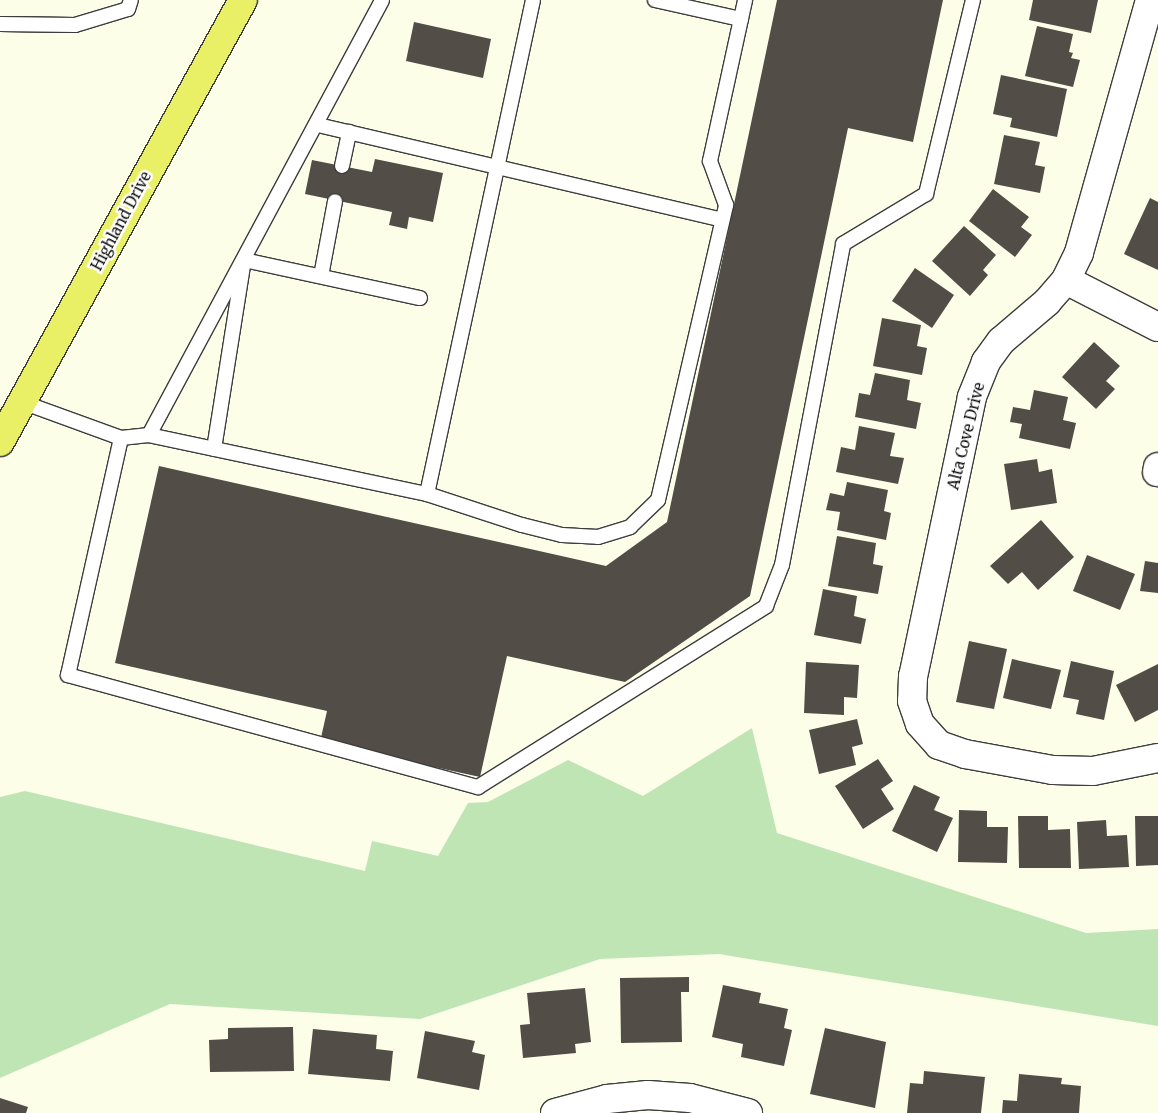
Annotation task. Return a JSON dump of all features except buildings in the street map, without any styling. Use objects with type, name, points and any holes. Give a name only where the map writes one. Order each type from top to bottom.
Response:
[{"type":"main road","name":"Highland Drive","points":[[0,442],[243,0]]},
{"type":"street","name":"Alta Cove Drive","points":[[1150,0],[1081,245],[1066,280],[1047,302],[1000,341],[986,362],[972,396],[913,676],[912,701],[920,724],[940,745],[965,754],[1069,771],[1093,771],[1158,758]]},
{"type":"street","points":[[1066,280],[1158,327]]},
{"type":"street","points":[[555,1113],[608,1099],[648,1095],[690,1098],[748,1113]]},
{"type":"lane","points":[[0,24],[75,25],[128,9],[132,0]]},
{"type":"lane","points":[[149,435],[318,124],[382,0]]},
{"type":"lane","points":[[427,494],[499,168],[533,0]]},
{"type":"lane","points":[[655,0],[741,20]]},
{"type":"lane","points":[[22,402],[121,438],[149,435],[427,494],[562,535],[613,536],[648,514],[658,500],[726,205],[710,161],[745,0]]},
{"type":"lane","points":[[121,438],[68,675],[478,787],[766,606],[782,565],[843,244],[926,194],[973,0]]},
{"type":"lane","points":[[318,124],[722,220]]},
{"type":"lane","points":[[342,166],[349,132]]},
{"type":"lane","points":[[321,276],[336,201]]},
{"type":"lane","points":[[244,260],[420,298]]},
{"type":"lane","points":[[214,449],[244,260]]},
{"type":"green space","points":[[752,728],[777,833],[1086,933],[1158,929],[1158,1026],[719,954],[600,959],[420,1019],[170,1004],[0,1078],[0,797],[25,791],[365,871],[372,841],[438,856],[468,803],[488,802],[568,760],[643,796]]}]
